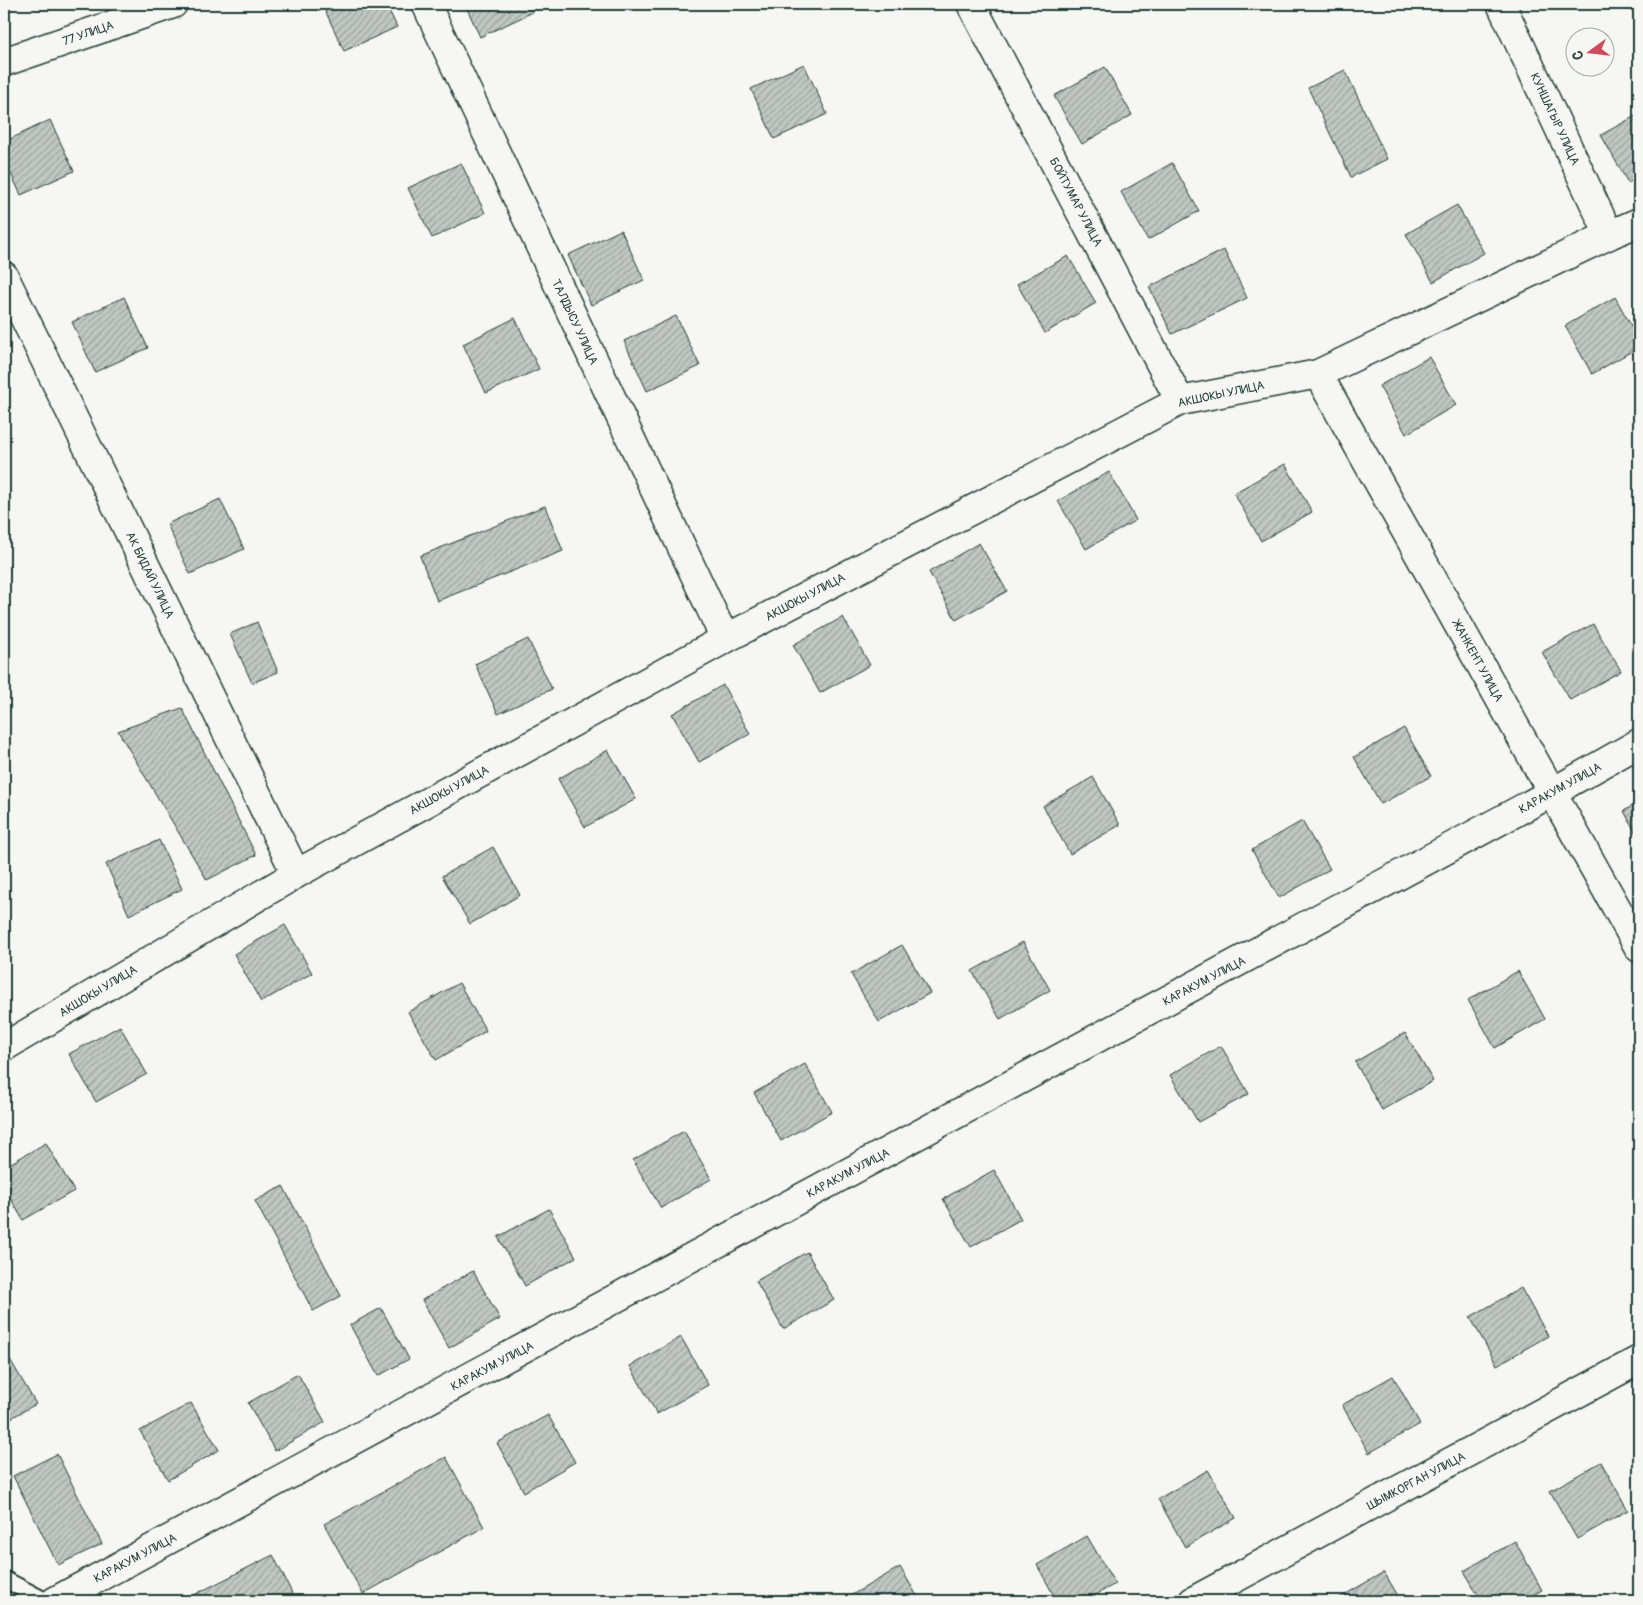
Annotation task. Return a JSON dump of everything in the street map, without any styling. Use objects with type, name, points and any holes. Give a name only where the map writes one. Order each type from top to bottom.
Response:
[{"type":"street","name":"77 УЛИЦА","points":[[4,62],[173,4]]},
{"type":"street","name":"ТАЛДЫСУ УЛИЦА","points":[[426,4],[725,639]]},
{"type":"street","name":"БОЙТУМАР УЛИЦА","points":[[971,4],[1180,400]]},
{"type":"street","name":"КУНШАГЫР УЛИЦА","points":[[1501,4],[1608,235]]},
{"type":"street","name":"АКШОКЫ УЛИЦА","points":[[4,1047],[296,874],[725,639],[1180,400],[1318,374],[1608,235],[1639,222]]},
{"type":"street","name":"АК БИДАЙ УЛИЦА","points":[[4,276],[296,874]]},
{"type":"street","name":"ЖАНКЕНТ УЛИЦА","points":[[1318,374],[1639,948]]},
{"type":"street","name":"КАРАКУМ УЛИЦА","points":[[56,1601],[1551,793],[1639,743]]},
{"type":"street","name":"ШЫМКОРГАН УЛИЦА","points":[[1193,1601],[1639,1360]]},
{"type":"lane","points":[[4,1579],[46,1601]]},
{"type":"building","points":[[322,4],[386,4],[397,27],[344,51]]},
{"type":"building","points":[[465,4],[529,4],[533,12],[480,37]]},
{"type":"building","points":[[804,64],[827,114],[774,139],[751,89]]},
{"type":"building","points":[[1105,67],[1132,115],[1082,144],[1054,96]]},
{"type":"building","points":[[1345,70],[1387,159],[1351,177],[1308,88]]},
{"type":"building","points":[[1639,114],[1639,177],[1628,183],[1601,135]]},
{"type":"building","points":[[50,120],[74,171],[21,195],[4,159],[4,142]]},
{"type":"building","points":[[461,163],[485,213],[432,238],[408,188]]},
{"type":"building","points":[[1172,163],[1199,211],[1148,240],[1121,192]]},
{"type":"building","points":[[1457,205],[1484,253],[1433,282],[1406,234]]},
{"type":"building","points":[[621,230],[644,280],[591,305],[568,255]]},
{"type":"building","points":[[1224,250],[1247,298],[1172,334],[1149,287]]},
{"type":"building","points":[[1068,256],[1096,303],[1045,333],[1017,284]]},
{"type":"building","points":[[124,297],[148,348],[95,372],[72,322]]},
{"type":"building","points":[[1615,297],[1639,340],[1639,347],[1592,374],[1565,326]]},
{"type":"building","points":[[676,316],[700,366],[647,391],[624,341]]},
{"type":"building","points":[[515,318],[539,369],[486,393],[463,344]]},
{"type":"building","points":[[1429,357],[1456,405],[1406,434],[1379,386]]},
{"type":"building","points":[[1285,464],[1312,512],[1261,541],[1234,493]]},
{"type":"building","points":[[1109,472],[1136,520],[1086,549],[1058,501]]},
{"type":"building","points":[[220,499],[244,549],[190,574],[167,524]]},
{"type":"building","points":[[545,506],[563,551],[437,601],[420,556]]},
{"type":"building","points":[[979,543],[1007,591],[956,620],[929,572]]},
{"type":"building","points":[[843,617],[870,665],[820,693],[793,645]]},
{"type":"building","points":[[257,622],[278,672],[252,683],[230,634]]},
{"type":"building","points":[[1593,624],[1621,671],[1570,700],[1542,652]]},
{"type":"building","points":[[528,639],[552,689],[498,714],[475,664]]},
{"type":"building","points":[[723,685],[750,734],[699,762],[672,714]]},
{"type":"building","points":[[182,708],[256,855],[207,880],[118,731]]},
{"type":"building","points":[[1404,728],[1431,776],[1381,804],[1354,757]]},
{"type":"building","points":[[608,750],[636,799],[585,827],[558,779]]},
{"type":"building","points":[[1093,777],[1120,825],[1070,854],[1043,806]]},
{"type":"building","points":[[1639,802],[1639,839],[1624,811]]},
{"type":"building","points":[[1302,821],[1330,869],[1279,898],[1252,850]]},
{"type":"building","points":[[159,840],[182,889],[129,915],[106,864]]},
{"type":"building","points":[[493,847],[520,895],[470,924],[442,876]]},
{"type":"building","points":[[285,925],[312,973],[261,1002],[234,954]]},
{"type":"building","points":[[1023,942],[1050,990],[1000,1019],[972,971]]},
{"type":"building","points":[[902,945],[930,993],[879,1022],[851,974]]},
{"type":"building","points":[[1518,971],[1545,1019],[1495,1048],[1468,1000]]},
{"type":"building","points":[[459,983],[486,1031],[436,1060],[408,1012]]},
{"type":"building","points":[[120,1026],[147,1074],[96,1102],[69,1054]]},
{"type":"building","points":[[1405,1033],[1433,1081],[1382,1110],[1355,1062]]},
{"type":"building","points":[[1221,1046],[1249,1094],[1198,1122],[1170,1075]]},
{"type":"building","points":[[805,1064],[832,1112],[781,1141],[754,1093]]},
{"type":"building","points":[[684,1131],[711,1179],[661,1208],[633,1160]]},
{"type":"building","points":[[46,1143],[74,1191],[23,1220],[4,1187],[4,1167]]},
{"type":"building","points":[[994,1170],[1021,1219],[971,1247],[943,1199]]},
{"type":"building","points":[[283,1186],[341,1296],[313,1311],[255,1201]]},
{"type":"building","points":[[549,1209],[576,1257],[525,1286],[498,1237]]},
{"type":"building","points":[[807,1252],[834,1300],[783,1329],[756,1281]]},
{"type":"building","points":[[473,1271],[500,1319],[449,1348],[422,1300]]},
{"type":"building","points":[[1521,1288],[1548,1336],[1497,1365],[1470,1317]]},
{"type":"building","points":[[381,1308],[409,1359],[378,1376],[350,1325]]},
{"type":"building","points":[[681,1337],[708,1385],[657,1414],[630,1366]]},
{"type":"building","points":[[8,1356],[36,1404],[4,1422],[4,1359]]},
{"type":"building","points":[[298,1374],[325,1422],[275,1451],[248,1403]]},
{"type":"building","points":[[1393,1376],[1420,1424],[1369,1453],[1342,1405]]},
{"type":"building","points":[[191,1403],[219,1450],[168,1480],[140,1431]]},
{"type":"building","points":[[548,1415],[575,1462],[524,1492],[497,1443]]},
{"type":"building","points":[[57,1454],[102,1544],[58,1565],[13,1476]]},
{"type":"building","points":[[446,1457],[484,1527],[363,1594],[324,1524]]},
{"type":"building","points":[[1601,1462],[1628,1510],[1577,1539],[1550,1491]]},
{"type":"building","points":[[1208,1470],[1236,1518],[1185,1547],[1158,1499]]},
{"type":"building","points":[[1087,1536],[1115,1584],[1085,1601],[1057,1601],[1037,1565]]},
{"type":"building","points":[[1515,1541],[1542,1590],[1522,1601],[1482,1601],[1464,1571]]},
{"type":"building","points":[[273,1555],[296,1601],[182,1601]]},
{"type":"building","points":[[900,1567],[920,1601],[853,1601],[850,1596]]},
{"type":"building","points":[[1384,1572],[1401,1601],[1334,1601]]}]
